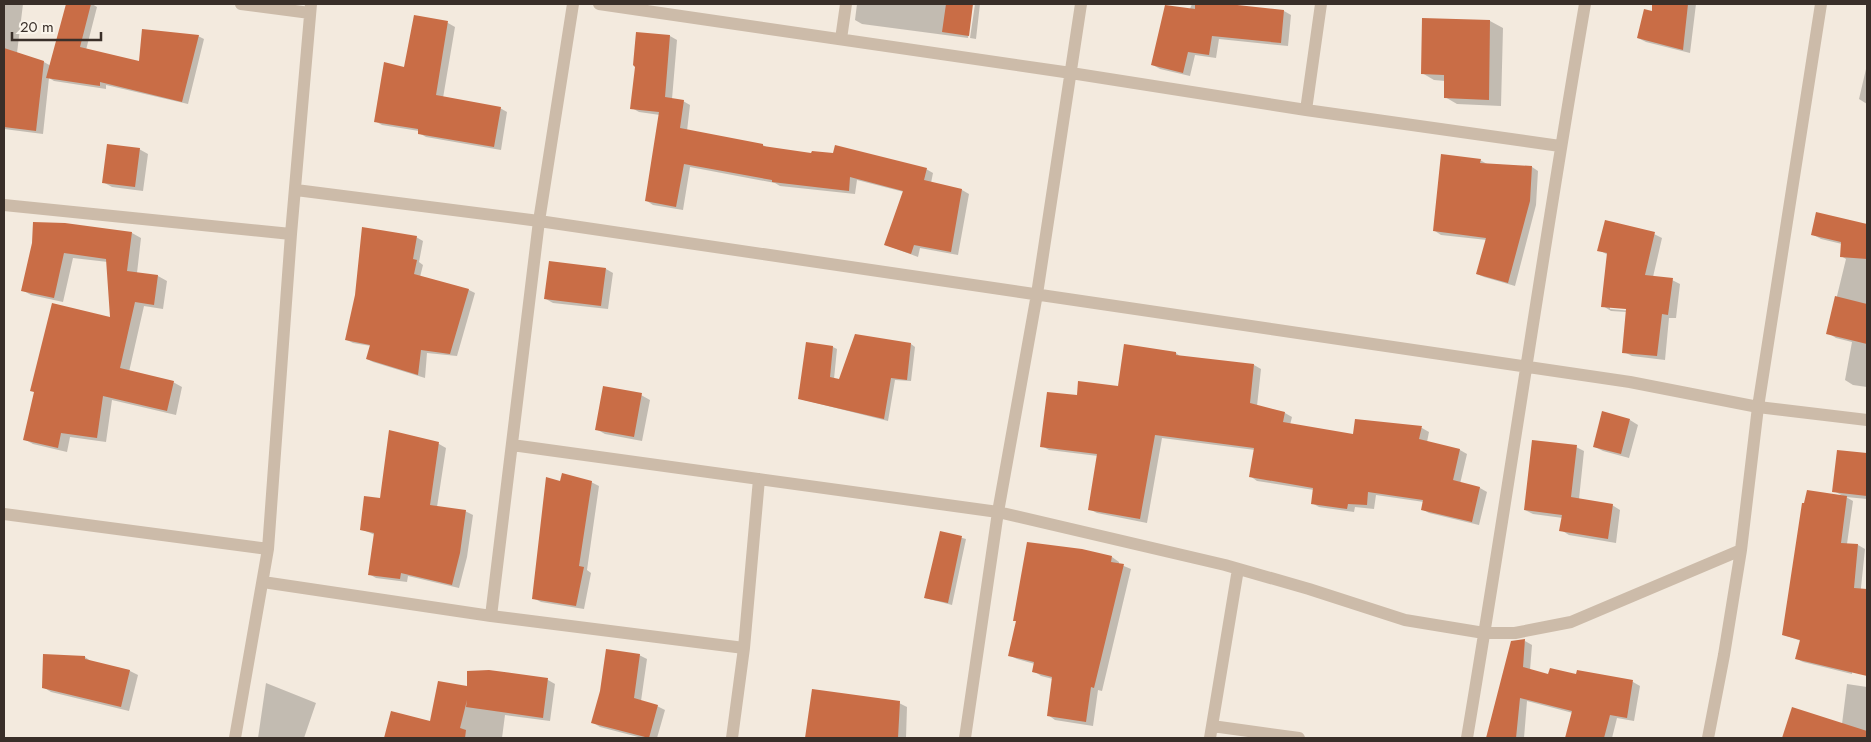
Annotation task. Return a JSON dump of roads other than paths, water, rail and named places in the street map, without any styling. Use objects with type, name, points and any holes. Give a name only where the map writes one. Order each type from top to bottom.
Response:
[{"type":"street","points":[[234,738],[268,550],[291,234],[311,8],[241,4]]},
{"type":"street","points":[[491,616],[539,221],[573,4]]},
{"type":"street","points":[[599,4],[1071,73],[1306,110],[1560,146]]},
{"type":"street","points":[[841,39],[846,4]]},
{"type":"street","points":[[965,738],[998,512],[1038,294],[1081,4]]},
{"type":"street","points":[[1306,110],[1321,4]]},
{"type":"street","points":[[1466,738],[1527,367],[1560,146],[1585,4]]},
{"type":"street","points":[[1708,738],[1741,550],[1758,407],[1822,4]]},
{"type":"street","points":[[296,190],[539,221],[1038,294],[1630,382],[1758,407],[1867,420]]},
{"type":"street","points":[[4,205],[291,234]]},
{"type":"street","points":[[512,445],[998,512],[1238,569],[1309,589],[1405,620],[1484,633],[1515,633],[1571,622],[1741,550]]},
{"type":"street","points":[[732,738],[744,648],[759,479]]},
{"type":"street","points":[[4,514],[268,550]]},
{"type":"street","points":[[1238,569],[1211,732],[1299,738]]},
{"type":"street","points":[[263,582],[491,616],[744,648]]}]
